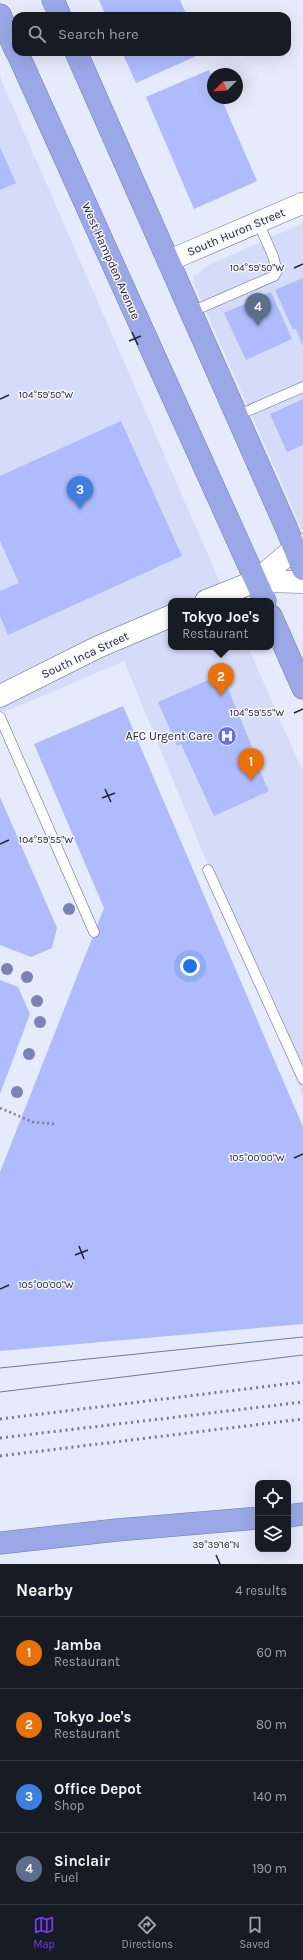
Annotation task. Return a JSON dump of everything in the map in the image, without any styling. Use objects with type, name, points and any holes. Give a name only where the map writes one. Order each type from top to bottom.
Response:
[{"type":"highway","points":[[53,0],[58,12]]},
{"type":"highway","name":"West Hampden Avenue","points":[[0,15],[12,42]]},
{"type":"highway","name":"West Hampden Avenue","points":[[18,56],[263,598]]},
{"type":"highway","points":[[78,56],[236,416],[299,547],[303,569]]},
{"type":"highway","points":[[274,623],[303,688]]},
{"type":"highway","points":[[291,1516],[303,1514]]},
{"type":"highway","points":[[0,1543],[117,1530],[255,1518]]},
{"type":"street","name":"South Huron Street","points":[[168,262],[303,203]]},
{"type":"street","points":[[214,598],[256,581],[299,547]]},
{"type":"street","points":[[256,581],[303,582]]},
{"type":"street","name":"South Inca Street","points":[[0,696],[98,647],[168,617]]},
{"type":"lane","points":[[191,312],[274,276],[276,271],[273,256],[258,222]]},
{"type":"lane","points":[[236,416],[303,387]]},
{"type":"lane","points":[[0,717],[94,932]]},
{"type":"lane","points":[[208,870],[303,1079]]},
{"type":"path","points":[[0,1108],[33,1122],[55,1124]]},
{"type":"shaded area","points":[[0,77],[227,598],[168,598],[168,650],[249,650],[303,772],[303,1096],[124,661],[0,714]]},
{"type":"shaded area","points":[[303,223],[303,532],[194,284],[193,277],[209,265]]},
{"type":"building","points":[[99,0],[180,0],[185,12],[104,12]]},
{"type":"building","points":[[124,56],[196,56],[136,83]]},
{"type":"building","points":[[207,71],[207,104],[224,104],[257,181],[194,209],[146,97]]},
{"type":"building","points":[[0,147],[16,183],[0,190]]},
{"type":"building","points":[[303,278],[303,346],[296,329],[293,330],[275,290]]},
{"type":"building","points":[[271,292],[292,339],[246,360],[224,313]]},
{"type":"building","points":[[303,399],[303,445],[287,452],[270,414]]},
{"type":"building","points":[[121,421],[182,556],[8,635],[0,616],[0,591],[19,583],[0,541],[0,476]]},
{"type":"building","points":[[222,674],[252,747],[249,748],[269,791],[214,816],[181,744],[177,746],[158,702]]},
{"type":"building","points":[[123,706],[303,1127],[303,1324],[0,1351],[0,1172],[104,908],[34,744]]},
{"type":"building","points":[[0,797],[57,928],[52,948],[31,957],[0,945]]},
{"type":"building","points":[[0,980],[18,987],[30,1014],[0,1094]]},
{"type":"tram line","points":[[0,1368],[303,1337]]},
{"type":"tram line","points":[[0,1392],[303,1355]]},
{"type":"railway","points":[[0,1419],[303,1382]]},
{"type":"railway","points":[[0,1438],[303,1402]]},
{"type":"railway","points":[[0,1456],[303,1419]]},
{"type":"place","name":"Sinclair","points":[[258,326]]},
{"type":"place","name":"Office Depot","points":[[80,509]]},
{"type":"place","name":"Tokyo Joe's","points":[[221,696]]},
{"type":"place","name":"AFC Urgent Care","points":[[227,736]]},
{"type":"place","name":"Jamba","points":[[251,781]]}]
